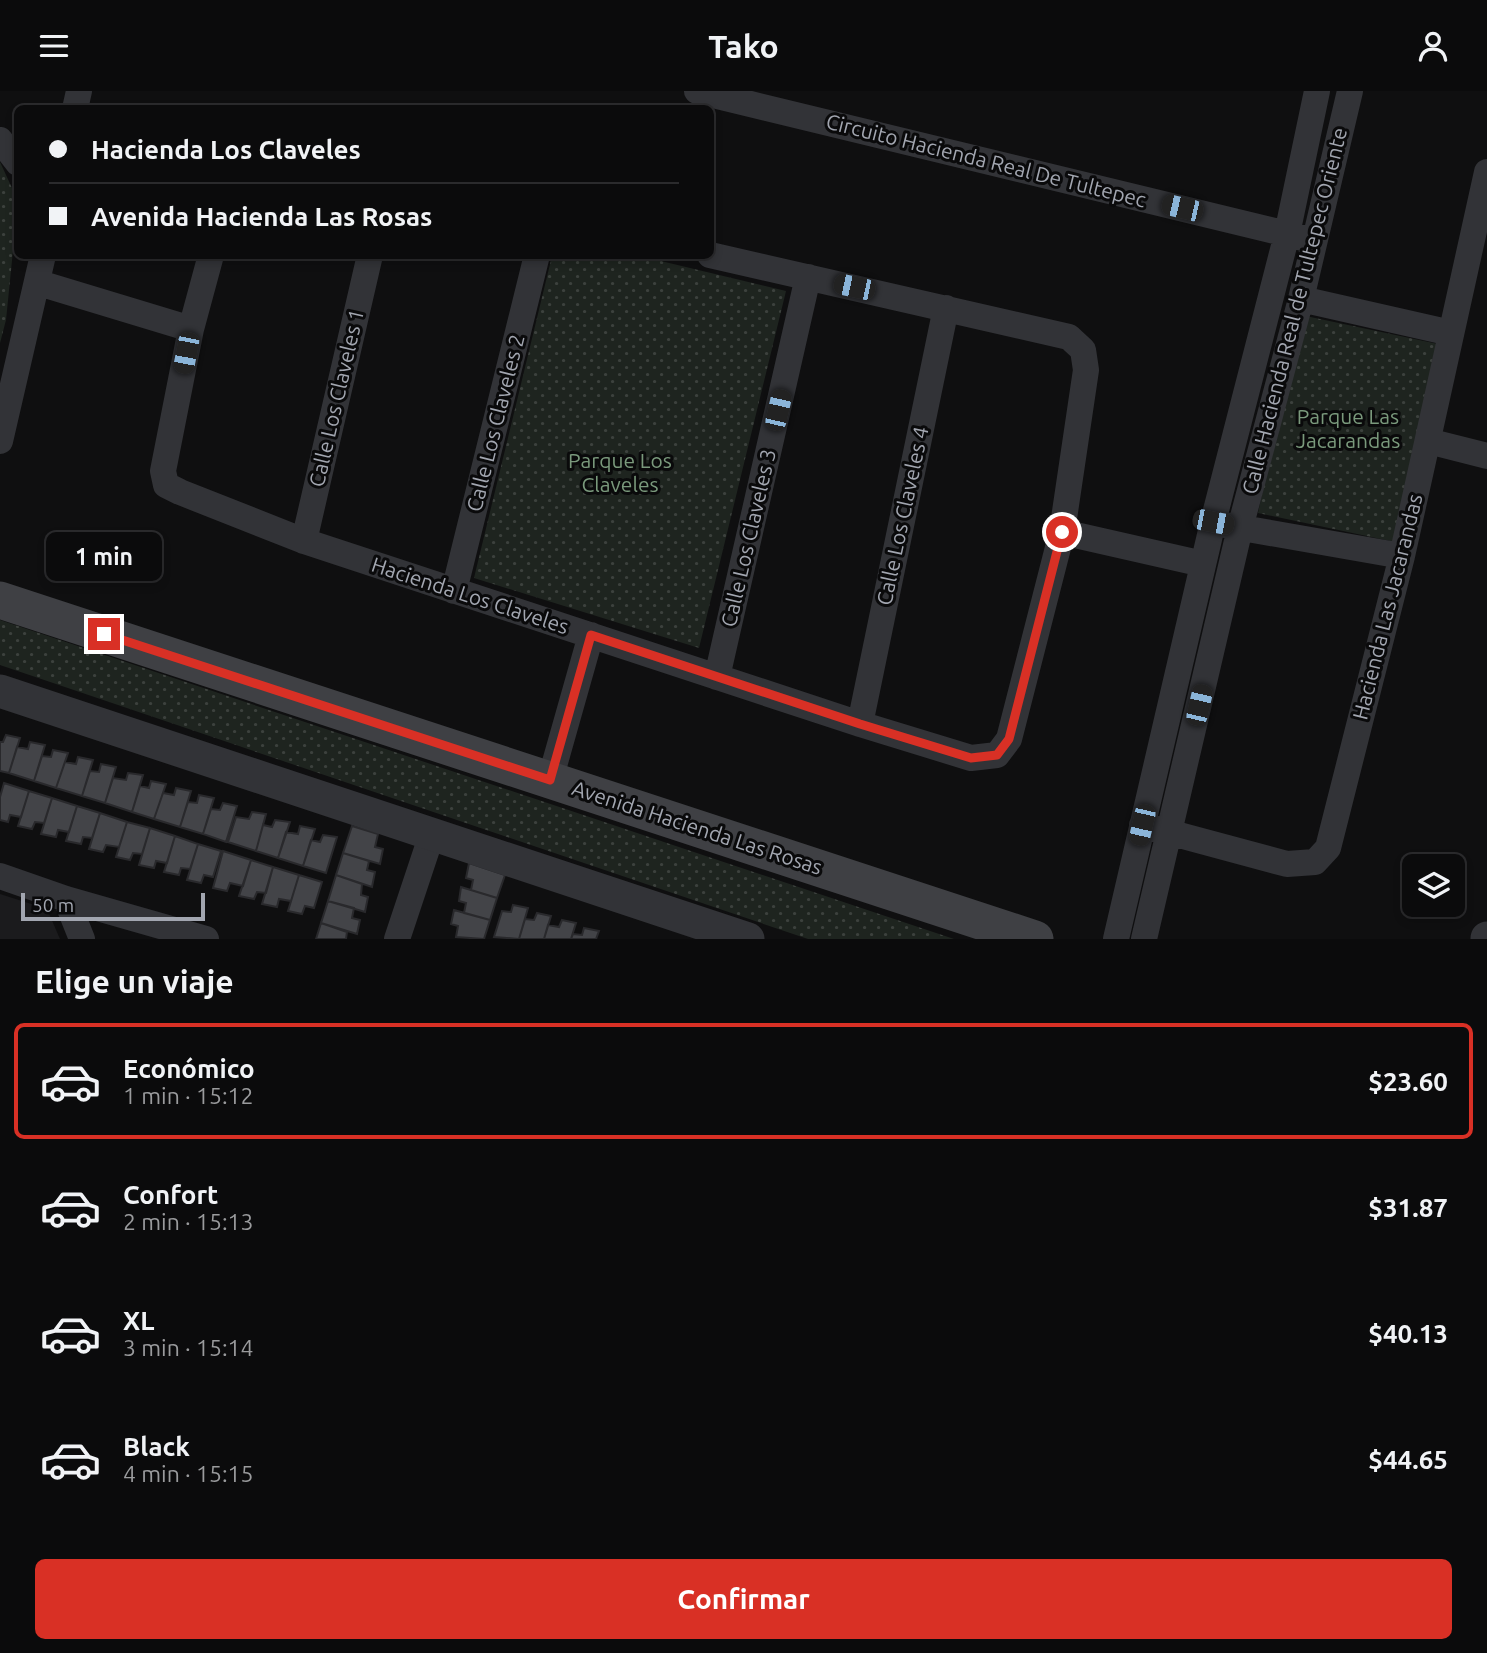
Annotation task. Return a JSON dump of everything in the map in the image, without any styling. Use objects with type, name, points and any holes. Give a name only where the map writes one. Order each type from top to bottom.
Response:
[{"type":"main road","name":"Avenida Hacienda Las Rosas","points":[[9,598],[1035,939]]},
{"type":"street","points":[[1116,939],[1213,522],[1287,234],[1317,91]]},
{"type":"street","name":"Calle Hacienda Real de Tultepec Oriente","points":[[1144,939],[1240,528],[1301,299],[1350,91]]},
{"type":"street","name":"Circuito Hacienda Real De Tultepec","points":[[705,96],[1315,240]]},
{"type":"street","points":[[0,140],[14,158]]},
{"type":"street","name":"Hacienda Las Jacarandas","points":[[1142,825],[1287,864],[1315,862],[1328,848],[1402,556],[1487,172]]},
{"type":"street","name":"Hacienda Los Claveles","points":[[210,259],[191,329],[163,471],[166,485],[304,541],[860,724],[971,758],[997,755],[1009,739],[1062,532],[1086,370],[1083,350],[1069,337],[714,256]]},
{"type":"street","points":[[0,440],[42,259]]},
{"type":"street","name":"Calle Los Claveles 1","points":[[304,541],[369,259]]},
{"type":"street","name":"Calle Los Claveles 2","points":[[454,591],[536,259]]},
{"type":"street","name":"Calle Los Claveles 3","points":[[717,677],[808,277]]},
{"type":"street","points":[[38,283],[191,329]]},
{"type":"street","points":[[1301,299],[1451,333]]},
{"type":"street","name":"Calle Los Claveles 4","points":[[860,724],[946,308]]},
{"type":"street","points":[[1428,441],[1487,456]]},
{"type":"street","name":"Hacienda Las Jacarandas","points":[[1213,522],[1402,556]]},
{"type":"street","points":[[1062,532],[1203,564]]},
{"type":"street","points":[[550,780],[591,635]]},
{"type":"street","points":[[0,691],[748,939]]},
{"type":"street","points":[[397,939],[432,834]]},
{"type":"street","points":[[0,876],[66,899],[206,939]]},
{"type":"street","points":[[66,899],[82,939]]},
{"type":"shaded area","points":[[0,894],[47,909],[60,939],[0,939]]},
{"type":"green space","points":[[0,162],[14,192],[14,241],[6,320],[0,343]]},
{"type":"green space","name":"Parque Los Claveles","points":[[551,259],[653,259],[786,291],[699,648],[474,578]]},
{"type":"green space","name":"Parque Las Jacarandas","points":[[1301,315],[1438,344],[1395,542],[1258,513]]},
{"type":"green space","points":[[0,620],[954,939],[808,939],[0,665]]},
{"type":"building","points":[[6,735],[20,738],[9,773],[0,771],[0,742],[3,742]]},
{"type":"building","points":[[30,742],[45,745],[34,781],[9,773],[17,747],[28,749]]},
{"type":"building","points":[[53,750],[68,753],[56,788],[34,781],[42,756],[51,757]]},
{"type":"building","points":[[78,757],[93,760],[82,796],[56,788],[65,762],[76,764]]},
{"type":"building","points":[[101,764],[116,767],[105,803],[82,796],[90,771],[99,772]]},
{"type":"building","points":[[128,773],[143,775],[132,812],[105,803],[113,778],[126,780]]},
{"type":"building","points":[[151,781],[166,784],[154,819],[132,812],[140,786],[149,788]]},
{"type":"building","points":[[4,783],[29,791],[21,817],[10,815],[8,822],[0,820],[0,797]]},
{"type":"building","points":[[176,788],[191,791],[180,827],[154,819],[163,793],[174,795]]},
{"type":"building","points":[[29,791],[52,798],[44,823],[35,822],[32,829],[18,826]]},
{"type":"building","points":[[199,795],[214,798],[203,834],[180,827],[188,802],[197,803]]},
{"type":"building","points":[[52,798],[77,806],[69,832],[58,830],[56,837],[41,834]]},
{"type":"building","points":[[223,803],[237,806],[226,842],[203,834],[211,809],[220,810]]},
{"type":"building","points":[[77,806],[100,813],[92,838],[83,837],[81,844],[66,841]]},
{"type":"building","points":[[252,812],[266,814],[256,851],[228,842],[236,817],[249,819]]},
{"type":"building","points":[[100,813],[127,822],[119,847],[106,845],[103,852],[89,849]]},
{"type":"building","points":[[275,820],[290,822],[278,858],[256,851],[263,825],[272,827]]},
{"type":"building","points":[[127,822],[150,828],[142,854],[133,853],[130,860],[116,857]]},
{"type":"building","points":[[300,826],[315,829],[303,866],[278,858],[286,832],[298,834]]},
{"type":"building","points":[[352,826],[378,834],[375,847],[383,849],[380,864],[343,853]]},
{"type":"building","points":[[150,828],[175,836],[167,863],[156,861],[154,868],[139,865]]},
{"type":"building","points":[[323,835],[337,837],[326,873],[303,866],[311,840],[320,842]]},
{"type":"building","points":[[175,836],[198,844],[190,869],[181,868],[179,875],[164,872]]},
{"type":"building","points":[[198,844],[221,851],[213,877],[204,875],[201,883],[187,880]]},
{"type":"building","points":[[223,851],[251,860],[243,886],[230,883],[227,891],[213,888]]},
{"type":"building","points":[[343,853],[369,861],[367,870],[375,872],[372,887],[336,875]]},
{"type":"building","points":[[251,860],[273,867],[266,893],[257,892],[254,899],[239,896]]},
{"type":"building","points":[[469,863],[505,875],[497,898],[471,890],[473,880],[466,878]]},
{"type":"building","points":[[273,867],[299,875],[291,901],[279,899],[277,907],[262,904]]},
{"type":"building","points":[[299,875],[322,882],[314,908],[305,906],[302,914],[288,911]]},
{"type":"building","points":[[336,875],[362,884],[361,895],[368,897],[365,912],[328,901]]},
{"type":"building","points":[[461,887],[497,898],[490,920],[464,913],[466,903],[459,901]]},
{"type":"building","points":[[328,901],[354,908],[352,918],[360,920],[357,934],[321,923]]},
{"type":"building","points":[[513,905],[528,908],[519,939],[494,937],[502,911],[511,912]]},
{"type":"building","points":[[454,910],[490,920],[484,939],[456,937],[458,926],[451,924]]},
{"type":"building","points":[[537,913],[551,916],[544,939],[519,939],[525,919],[534,920]]},
{"type":"building","points":[[562,920],[576,923],[571,939],[544,939],[548,925],[559,927]]},
{"type":"building","points":[[321,923],[347,932],[346,939],[316,939]]},
{"type":"building","points":[[584,928],[599,931],[596,939],[571,939],[573,934],[582,935]]},
{"type":"route","points":[[104,634],[550,780],[591,635],[971,758],[997,755],[1009,739],[1062,532]]}]
